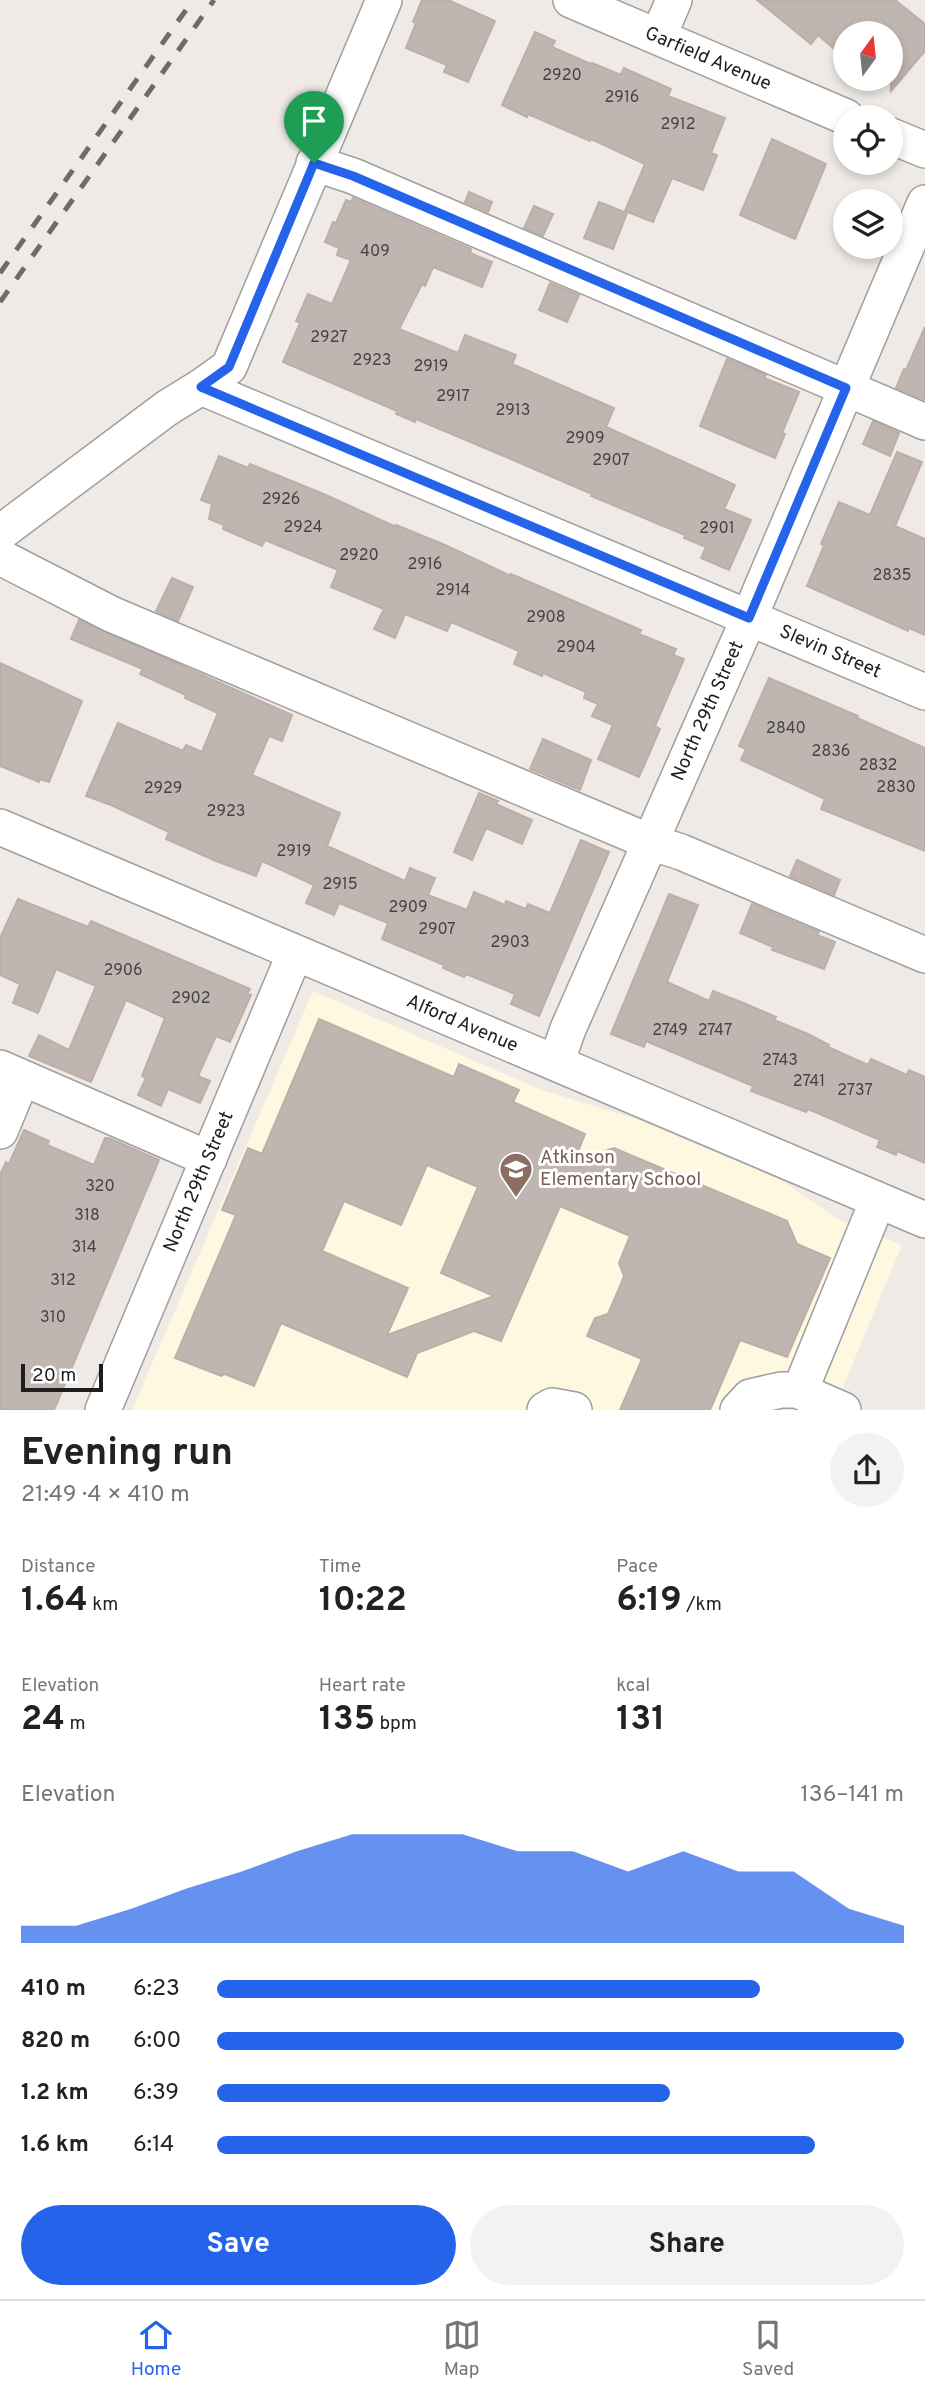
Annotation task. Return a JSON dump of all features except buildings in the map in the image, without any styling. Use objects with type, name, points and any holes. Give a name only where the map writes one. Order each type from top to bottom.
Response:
[{"type":"street","points":[[0,533],[167,408],[229,367],[384,0]]},
{"type":"street","name":"Garfield Avenue","points":[[570,0],[833,111]]},
{"type":"street","points":[[658,37],[674,0]]},
{"type":"street","points":[[903,141],[925,150]]},
{"type":"street","points":[[314,163],[353,176],[925,422]]},
{"type":"street","name":"North 29th Street","points":[[556,1063],[568,1029],[749,618],[925,203]]},
{"type":"street","name":"Slevin Street","points":[[201,387],[925,692]]},
{"type":"street","points":[[0,556],[111,614],[925,955]]},
{"type":"street","name":"Alford Avenue","points":[[0,827],[925,1220]]},
{"type":"street","name":"North 29th Street","points":[[103,1410],[295,953]]},
{"type":"street","points":[[0,1131],[11,1073],[209,1159]]},
{"type":"street","points":[[797,1390],[804,1381],[878,1200]]},
{"type":"street","points":[[738,1410],[750,1397],[781,1390],[797,1390],[843,1410]]},
{"type":"street","points":[[545,1410],[552,1406],[574,1410]]},
{"type":"shaded area","name":"Atkinson Elementary School","points":[[313,991],[542,1090],[636,1119],[783,1181],[836,1218],[902,1245],[834,1409],[765,1406],[763,1410],[132,1410]]},
{"type":"railway","points":[[0,273],[193,0]]},
{"type":"railway","points":[[0,302],[214,0]]},
{"type":"place","name":"Atkinson Elementary School","points":[[516,1199]]},
{"type":"route","points":[[314,163],[353,176],[846,388],[749,618],[201,387],[229,367],[314,163]]}]
